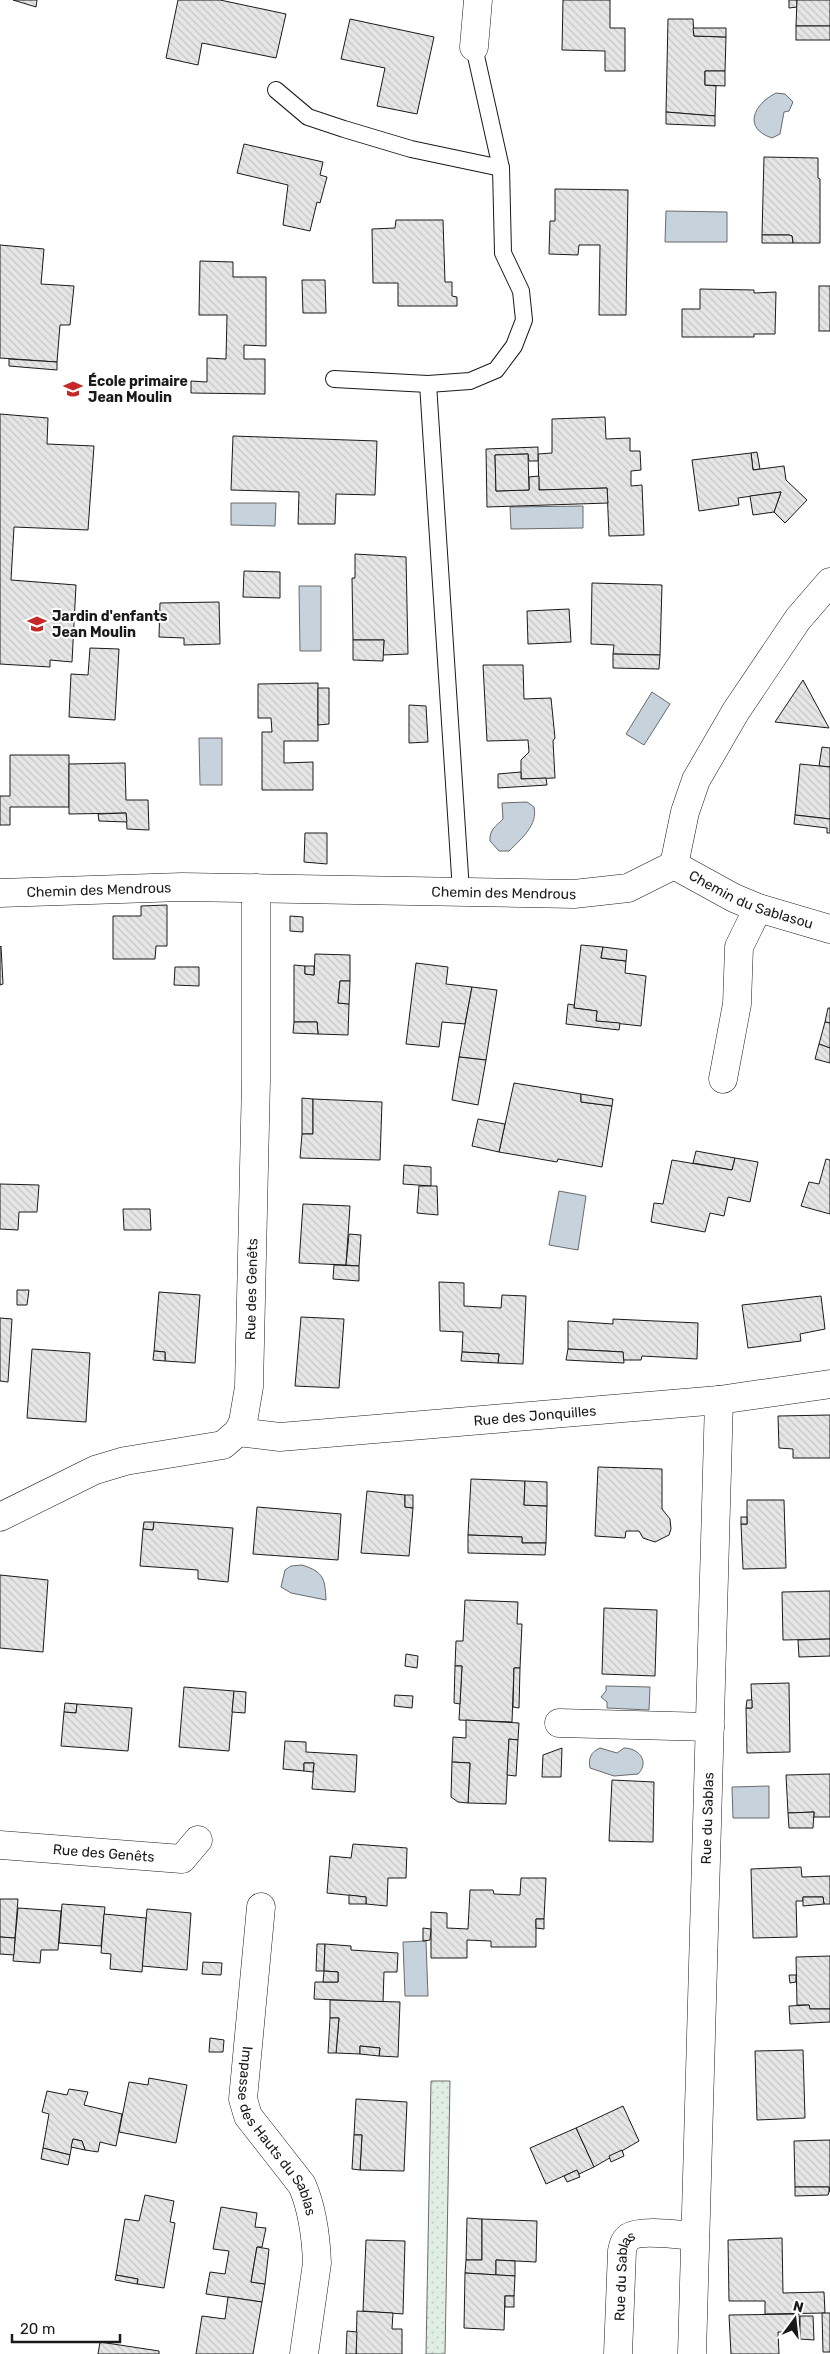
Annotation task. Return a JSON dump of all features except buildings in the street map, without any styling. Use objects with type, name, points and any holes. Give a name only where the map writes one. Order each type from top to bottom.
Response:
[{"type":"street","points":[[474,47],[478,0]]},
{"type":"street","points":[[674,865],[685,812],[696,780],[736,711],[798,619],[830,582]]},
{"type":"street","name":"Chemin des Mendrous","points":[[0,893],[182,887],[574,894],[628,888],[674,865]]},
{"type":"street","name":"Chemin du Sablasou","points":[[674,865],[758,908],[830,929]]},
{"type":"street","name":"Rue des Genêts","points":[[238,1432],[243,1422],[249,1387],[256,1080],[256,888]]},
{"type":"street","points":[[723,1079],[737,1004],[739,947],[758,908]]},
{"type":"street","name":"Rue des Jonquilles","points":[[238,1432],[280,1438],[719,1400],[830,1384]]},
{"type":"street","name":"Rue du Sablas","points":[[692,2354],[719,1400]]},
{"type":"street","points":[[0,1517],[95,1470],[125,1461],[223,1445],[238,1432]]},
{"type":"street","points":[[559,1723],[710,1727]]},
{"type":"street","name":"Rue des Genêts","points":[[0,1845],[182,1859],[198,1840]]},
{"type":"street","name":"Impasse des Hauts du Sablas","points":[[261,1907],[243,2100],[248,2116],[302,2185],[307,2197],[317,2248],[317,2262],[304,2354]]},
{"type":"street","name":"Rue du Sablas","points":[[618,2354],[622,2251],[624,2242],[630,2236],[642,2234],[696,2236]]},
{"type":"lane","points":[[334,379],[428,384],[470,381],[496,370],[514,346],[524,320],[521,291],[503,253],[501,168],[474,47]]},
{"type":"lane","points":[[276,90],[308,117],[411,149],[501,168]]},
{"type":"lane","points":[[428,384],[461,891]]},
{"type":"green space","points":[[431,2081],[450,2081],[445,2354],[426,2354]]},
{"type":"shaded area","points":[[776,93],[785,94],[793,102],[789,111],[784,112],[780,134],[772,138],[763,134],[757,128],[754,116],[762,103]]},
{"type":"shaded area","points":[[666,211],[727,212],[727,242],[665,242]]},
{"type":"shaded area","points":[[231,503],[276,503],[275,526],[231,525]]},
{"type":"shaded area","points":[[583,506],[583,528],[511,529],[510,507]]},
{"type":"shaded area","points":[[299,586],[321,586],[321,651],[300,651]]},
{"type":"shaded area","points":[[652,692],[670,704],[644,745],[626,734]]},
{"type":"shaded area","points":[[199,738],[222,738],[222,785],[200,785]]},
{"type":"shaded area","points":[[527,802],[534,807],[535,814],[528,831],[509,851],[499,851],[490,841],[490,837],[494,828],[503,819],[502,803]]},
{"type":"shaded area","points":[[559,1191],[586,1196],[578,1250],[549,1245]]},
{"type":"shaded area","points":[[302,1565],[315,1570],[322,1577],[326,1600],[291,1593],[281,1587],[285,1570],[291,1566]]},
{"type":"shaded area","points":[[606,1686],[650,1687],[649,1710],[607,1708],[607,1702],[601,1697],[606,1691]]},
{"type":"shaded area","points":[[600,1748],[617,1753],[624,1748],[634,1750],[641,1756],[643,1765],[638,1774],[614,1776],[590,1768],[589,1761],[591,1756],[594,1751]]},
{"type":"shaded area","points":[[769,1786],[769,1818],[733,1818],[732,1787]]},
{"type":"shaded area","points":[[426,1941],[428,1996],[405,1996],[403,1942]]},
{"type":"place","name":"École primaire Jean Moulin","points":[[73,389]]},
{"type":"place","name":"Jardin d'enfants Jean Moulin","points":[[37,624]]}]
